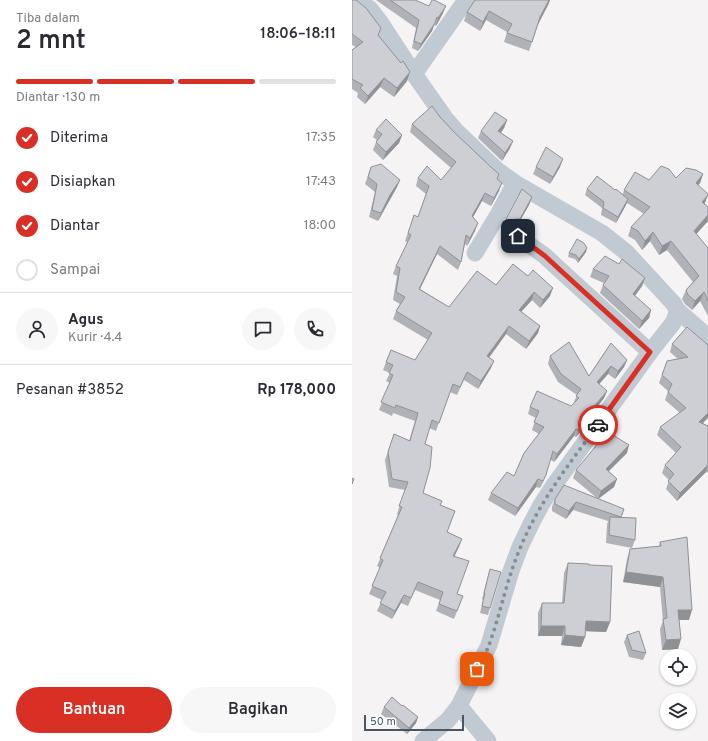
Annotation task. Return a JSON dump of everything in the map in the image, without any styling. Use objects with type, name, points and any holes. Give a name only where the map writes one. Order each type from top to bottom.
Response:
[{"type":"street","points":[[357,0],[370,10],[380,22],[414,74],[445,118],[457,132],[497,170],[515,183],[602,233],[616,243],[674,304],[677,310],[708,337]]},
{"type":"street","points":[[414,74],[466,0]]},
{"type":"street","points":[[475,253],[515,183]]},
{"type":"street","points":[[518,236],[545,256],[650,352]]},
{"type":"street","points":[[423,741],[448,720],[459,706],[489,645],[511,571],[520,547],[541,505],[650,352],[673,323],[677,310]]},
{"type":"street","points":[[459,706],[488,741]]},
{"type":"building","points":[[352,0],[356,0],[366,8],[381,28],[378,35],[401,63],[403,61],[410,72],[397,88],[384,78],[368,96],[360,88],[363,85],[352,79],[352,50],[363,42],[352,34]]},
{"type":"building","points":[[390,0],[415,0],[429,6],[432,0],[434,0],[446,6],[438,18],[437,17],[435,23],[421,44],[414,41],[419,20]]},
{"type":"building","points":[[475,0],[549,0],[540,17],[532,42],[507,33],[512,24],[489,11],[483,22],[467,12]]},
{"type":"building","points":[[432,106],[453,131],[499,174],[497,179],[502,183],[494,198],[485,193],[472,216],[478,223],[470,238],[466,235],[461,262],[440,246],[419,289],[449,307],[477,271],[496,285],[513,264],[528,276],[533,270],[553,288],[543,300],[534,292],[519,310],[540,326],[529,341],[509,326],[487,356],[494,361],[481,381],[467,372],[460,387],[453,384],[439,423],[432,420],[425,444],[432,447],[430,468],[423,493],[442,501],[440,505],[455,511],[447,532],[462,539],[453,556],[469,561],[457,594],[463,596],[457,611],[439,604],[443,592],[418,582],[411,598],[404,595],[395,611],[380,603],[386,592],[372,586],[383,560],[380,558],[402,507],[399,506],[408,482],[392,479],[388,452],[394,434],[410,441],[418,413],[396,405],[395,408],[381,402],[393,375],[389,373],[393,365],[386,362],[391,350],[415,360],[432,333],[396,311],[405,297],[396,292],[400,268],[396,266],[411,235],[408,233],[414,215],[418,217],[429,186],[418,178],[427,166],[441,180],[456,162],[412,124]]},
{"type":"building","points":[[495,112],[507,120],[498,131],[513,141],[505,153],[481,131]]},
{"type":"building","points":[[386,119],[402,135],[386,152],[376,142],[382,134],[376,130]]},
{"type":"building","points":[[546,147],[563,159],[553,177],[536,167]]},
{"type":"building","points":[[381,164],[400,180],[381,213],[372,210],[377,184],[368,177],[371,167]]},
{"type":"building","points":[[661,166],[669,169],[676,178],[686,168],[696,170],[703,174],[696,183],[708,194],[702,202],[708,207],[708,215],[694,231],[708,248],[708,301],[704,292],[695,301],[688,295],[686,290],[699,276],[671,241],[662,246],[653,232],[645,241],[638,231],[631,227],[650,207],[624,190],[635,172],[649,180]]},
{"type":"building","points":[[597,176],[628,199],[618,217],[603,208],[604,202],[587,189]]},
{"type":"building","points":[[522,189],[532,197],[520,219],[515,219],[511,223],[506,219]]},
{"type":"building","points":[[577,239],[584,243],[587,248],[579,259],[576,255],[569,253]]},
{"type":"building","points":[[605,256],[619,264],[622,259],[645,278],[633,294],[651,310],[642,321],[603,285],[609,276],[593,269]]},
{"type":"building","points":[[687,327],[708,345],[708,413],[699,422],[708,426],[708,465],[680,493],[668,481],[674,474],[665,465],[681,447],[660,427],[686,408],[668,392],[672,384],[662,375],[667,361],[688,357],[672,344]]},
{"type":"building","points":[[569,342],[589,376],[611,343],[627,360],[618,371],[611,366],[597,382],[607,391],[587,415],[589,416],[579,430],[576,429],[557,454],[553,451],[543,481],[538,479],[518,508],[491,493],[507,472],[514,476],[524,453],[544,427],[534,422],[539,411],[530,407],[537,391],[571,406],[579,398],[576,396],[581,389],[561,374],[550,356]]},
{"type":"building","points":[[608,432],[629,445],[606,469],[617,479],[601,491],[576,470]]},
{"type":"building","points":[[564,485],[624,509],[621,517],[576,502],[569,511],[555,504],[555,499]]},
{"type":"building","points":[[610,517],[636,518],[635,540],[609,535]]},
{"type":"building","points":[[687,537],[692,610],[678,610],[681,639],[666,640],[663,619],[667,618],[663,577],[626,572],[630,549],[661,546],[660,542]]},
{"type":"building","points":[[568,563],[612,566],[610,622],[586,621],[585,637],[565,635],[565,626],[541,626],[542,603],[564,603]]},
{"type":"building","points":[[490,569],[501,572],[490,608],[482,606]]},
{"type":"building","points":[[639,631],[646,653],[632,650],[627,635]]},
{"type":"building","points":[[392,697],[418,717],[409,728],[384,707]]},
{"type":"way so far","points":[[477,669],[489,645],[511,571],[531,524],[552,488],[598,425]]},
{"type":"route","points":[[518,236],[545,256],[650,352],[598,425]]}]
